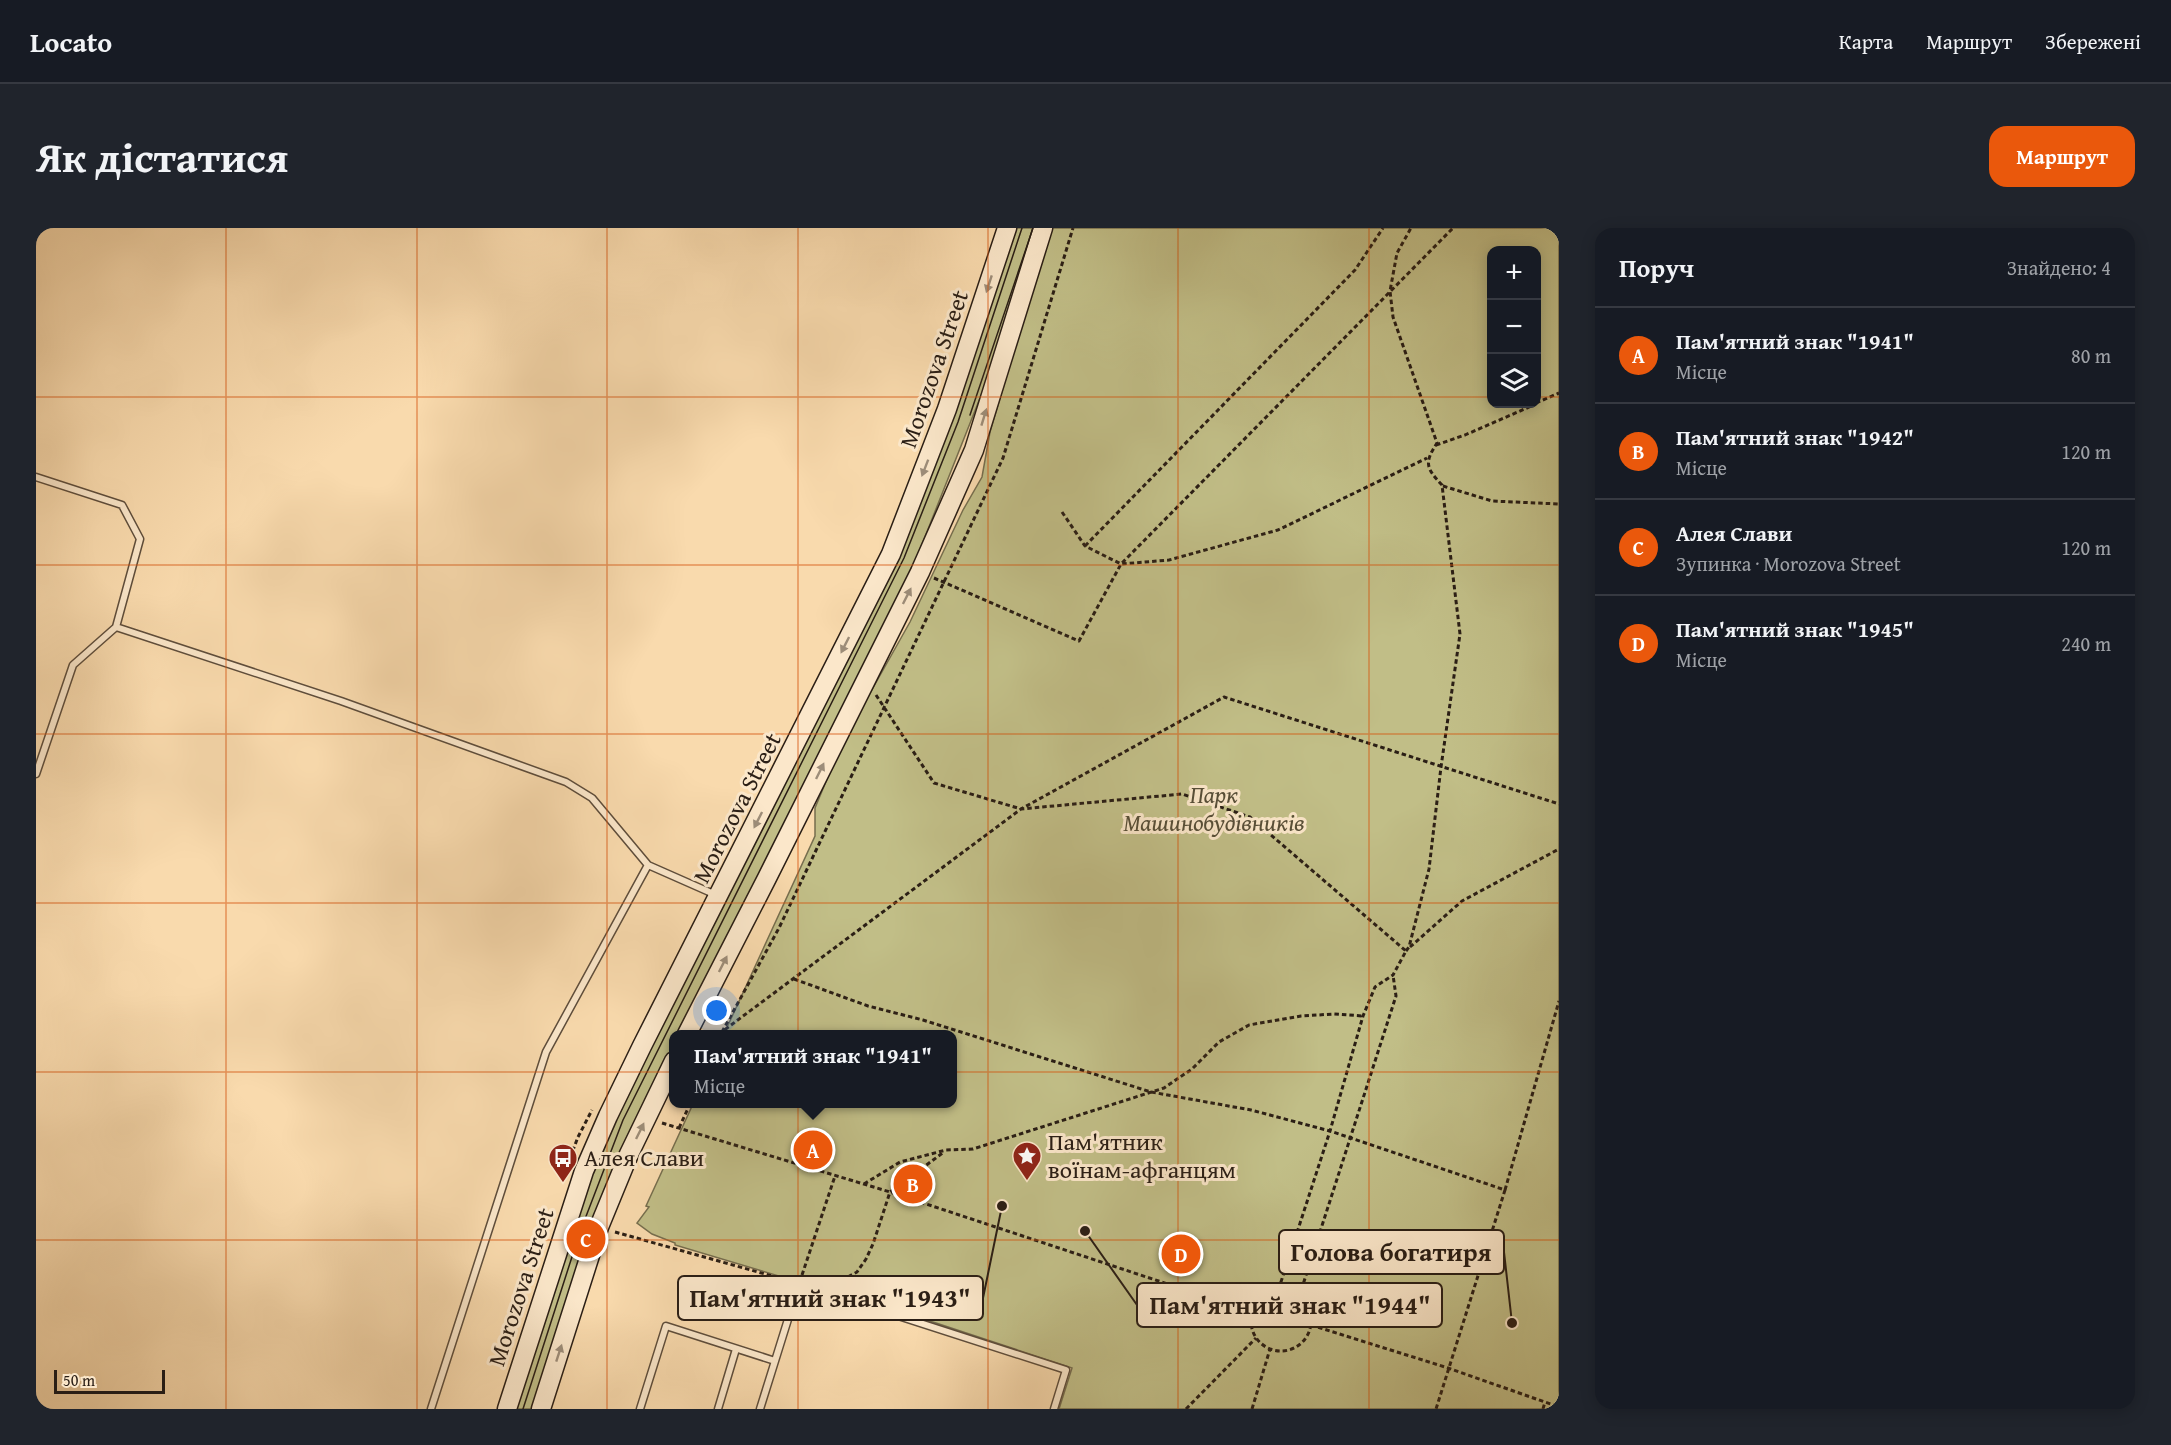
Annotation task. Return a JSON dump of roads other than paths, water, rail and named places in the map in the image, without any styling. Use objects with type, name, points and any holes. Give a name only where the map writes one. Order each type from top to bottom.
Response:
[{"type":"main road","name":"Morozova Street","points":[[507,1409],[584,1171],[618,1096],[891,554],[947,409],[1007,228]]},
{"type":"main road","points":[[690,1030],[920,572],[974,450],[1043,228]]},
{"type":"main road","points":[[541,1409],[599,1227],[629,1154],[669,1071]]},
{"type":"lane","points":[[36,477],[122,505],[140,539],[116,627],[73,665],[36,774]]},
{"type":"lane","points":[[116,627],[341,701],[566,782],[592,798],[648,865],[719,897]]},
{"type":"lane","points":[[431,1409],[546,1052],[648,865]]},
{"type":"lane","points":[[760,1409],[799,1284],[1066,1370],[1054,1409]]},
{"type":"lane","points":[[640,1409],[666,1326],[775,1361]]},
{"type":"lane","points":[[718,1409],[736,1349]]},
{"type":"tram line","points":[[523,1409],[580,1232],[623,1120],[904,558],[958,422],[1022,228]]},
{"type":"tram line","points":[[970,415],[1033,228]]},
{"type":"place","name":"Пам'ятний знак \"1941\"","points":[[813,1150]]},
{"type":"place","name":"Пам'ятник воїнам-афганцям","points":[[1027,1182]]},
{"type":"place","name":"Aлея Слави","points":[[563,1184]]},
{"type":"place","name":"Пам'ятний знак \"1942\"","points":[[913,1184]]},
{"type":"place","name":"Пам'ятний знак \"1943\"","points":[[1002,1206]]},
{"type":"place","name":"Пам'ятний знак \"1944\"","points":[[1085,1231]]},
{"type":"place","name":"Алея Слави","points":[[586,1239]]},
{"type":"place","name":"Пам'ятний знак \"1945\"","points":[[1181,1254]]},
{"type":"place","name":"Голова богатиря","points":[[1512,1323]]},
{"type":"park label","name":"Парк Машинобудівників","points":[[1214,809]]}]
